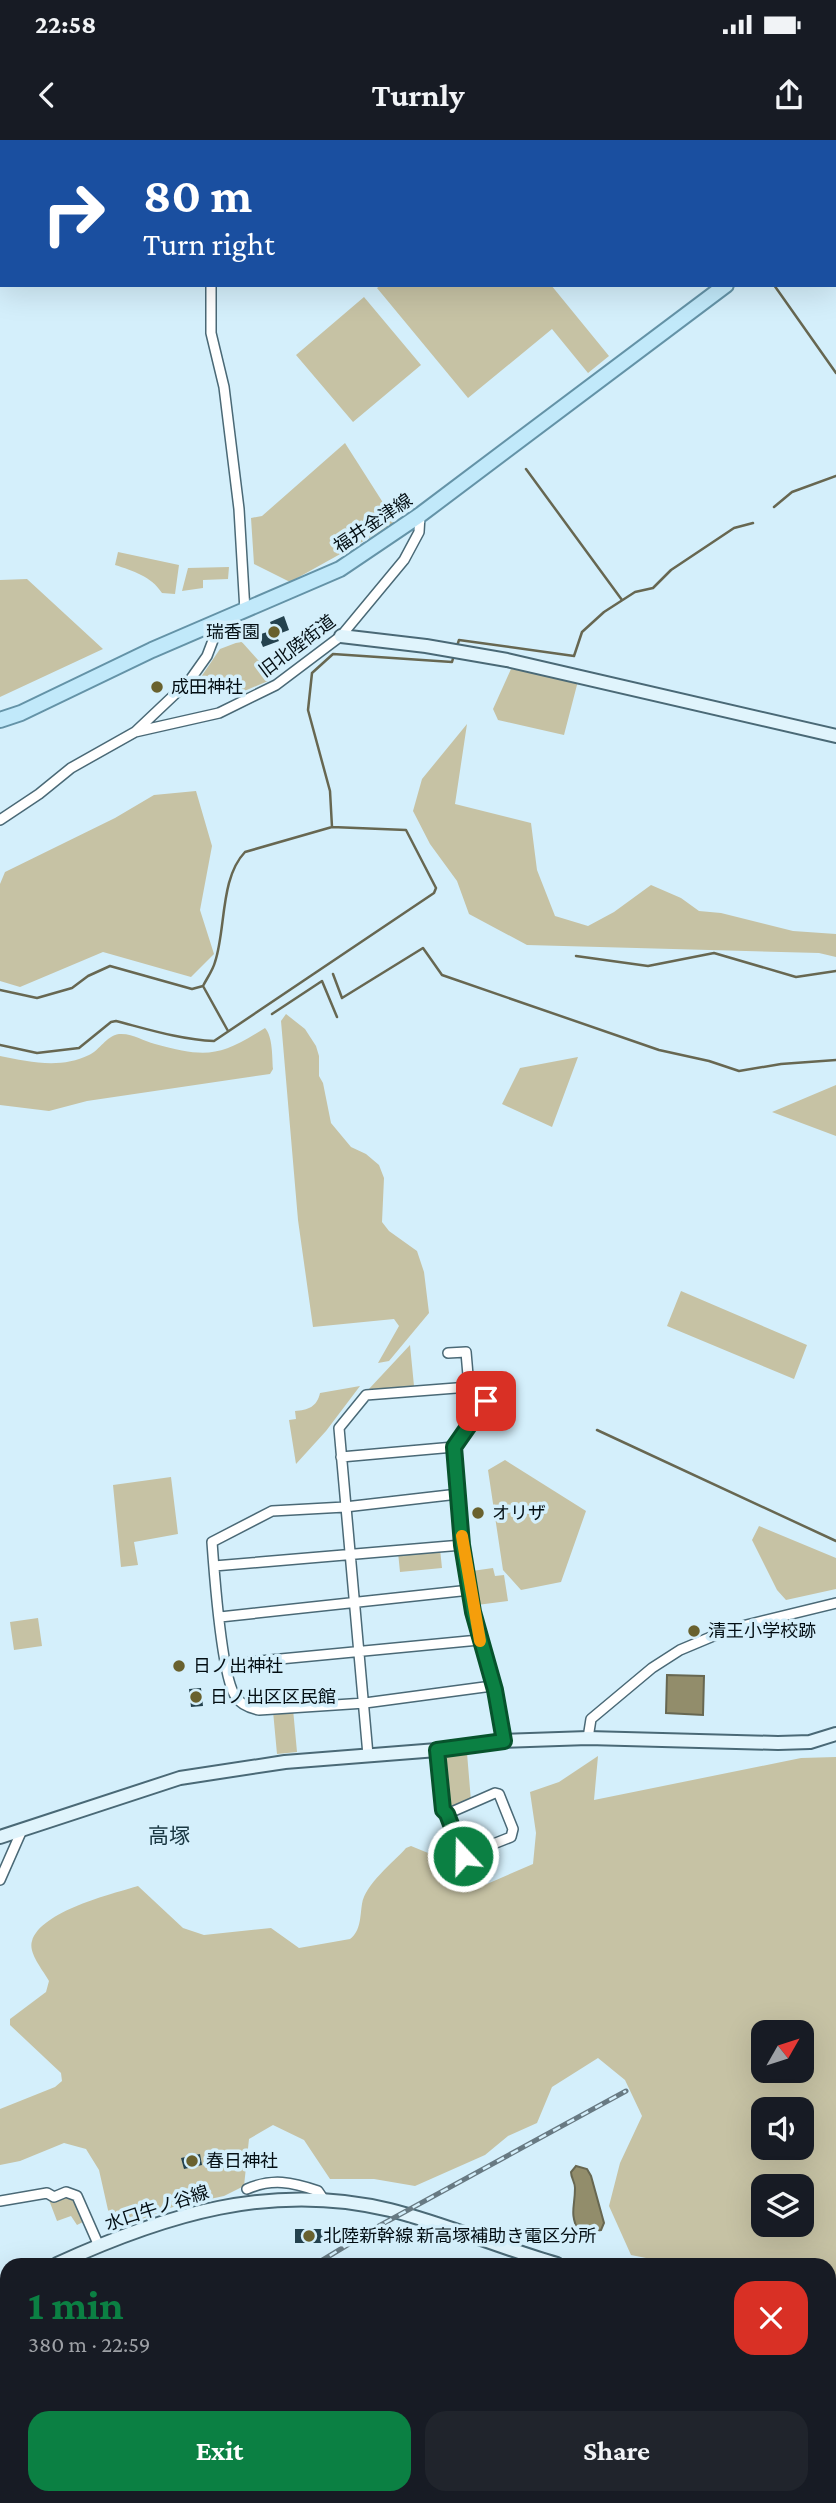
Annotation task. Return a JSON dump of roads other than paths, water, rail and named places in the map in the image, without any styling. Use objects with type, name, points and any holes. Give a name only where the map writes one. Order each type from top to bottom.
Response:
[{"type":"main road","name":"福井金津線","points":[[0,720],[21,713],[143,654],[329,576],[420,515],[723,287]]},
{"type":"street","points":[[211,287],[211,333],[224,387],[239,509],[245,611]]},
{"type":"street","name":"旧北陸街道","points":[[135,732],[219,713],[276,685],[341,636],[404,560],[419,531],[420,515]]},
{"type":"street","name":"旧北陸街道","points":[[0,820],[71,768],[135,732],[190,680],[207,656],[220,622]]},
{"type":"street","points":[[341,636],[426,646],[507,660],[836,736]]},
{"type":"street","points":[[448,1353],[466,1352],[469,1387]]},
{"type":"street","points":[[368,1755],[339,1428],[366,1395],[475,1387],[486,1401],[454,1447],[462,1545],[479,1640],[504,1741]]},
{"type":"street","points":[[341,1457],[454,1447]]},
{"type":"street","points":[[458,1494],[345,1507],[272,1511],[212,1542],[227,1664],[233,1695],[247,1707],[259,1710],[365,1703],[492,1686]]},
{"type":"street","points":[[214,1566],[462,1545]]},
{"type":"street","points":[[220,1617],[470,1590]]},
{"type":"street","points":[[588,1738],[592,1719],[652,1668],[680,1650],[730,1629],[836,1603]]},
{"type":"street","points":[[227,1664],[479,1640]]},
{"type":"street","points":[[0,1837],[180,1778],[285,1762],[437,1750],[504,1741],[588,1738],[778,1743],[810,1742],[836,1734]]},
{"type":"street","points":[[437,1750],[443,1810],[463,1856],[510,1837],[513,1829],[499,1794],[495,1793],[447,1814]]},
{"type":"street","points":[[0,1880],[22,1830]]},
{"type":"street","points":[[247,2189],[261,2183],[285,2181],[318,2191],[324,2200]]},
{"type":"street","points":[[0,2201],[47,2193],[54,2197],[66,2192],[77,2196],[99,2246]]},
{"type":"street","name":"水口牛ノ谷線","points":[[71,2258],[176,2217],[222,2206],[291,2199],[324,2200],[391,2210],[539,2258]]},
{"type":"waterway","points":[[775,287],[836,373]]},
{"type":"waterway","points":[[526,469],[622,600]]},
{"type":"waterway","points":[[774,507],[792,492],[836,476]]},
{"type":"waterway","points":[[457,646],[459,640],[574,656],[582,632],[604,612],[635,592],[653,588],[671,570],[734,528],[753,523]]},
{"type":"waterway","points":[[0,990],[37,998],[72,988],[88,976],[110,966],[192,989],[203,986],[213,968],[218,949],[231,876],[245,852],[332,827],[330,791],[308,710],[312,673],[333,654],[452,662],[454,655]]},
{"type":"waterway","points":[[0,1045],[37,1053],[79,1048],[111,1022],[116,1021],[177,1036],[214,1041],[434,893],[436,888],[406,830],[332,827]]},
{"type":"waterway","points":[[333,974],[342,998],[423,948],[442,975],[659,1050],[739,1071],[781,1064],[836,1060]]},
{"type":"waterway","points":[[576,956],[648,966],[714,953],[796,977],[836,971]]},
{"type":"waterway","points":[[272,1014],[322,981],[337,1017]]},
{"type":"waterway","points":[[203,986],[228,1031]]},
{"type":"waterway","points":[[597,1430],[836,1541]]},
{"type":"railway","points":[[326,2258],[377,2227],[626,2091]]},
{"type":"place","name":"瑞香園","points":[[274,632]]},
{"type":"place","name":"成田神社","points":[[157,687]]},
{"type":"place","name":"オリザ","points":[[478,1513]]},
{"type":"place","name":"清王小学校跡","points":[[694,1631]]},
{"type":"place","name":"日ノ出神社","points":[[179,1666]]},
{"type":"place","name":"日ノ出区区民館","points":[[196,1697]]},
{"type":"place","name":"春日神社","points":[[192,2161]]},
{"type":"place","name":"北陸新幹線 新高塚補助き電区分所","points":[[309,2236]]},
{"type":"district","name":"高塚","points":[[169,1836]]}]
